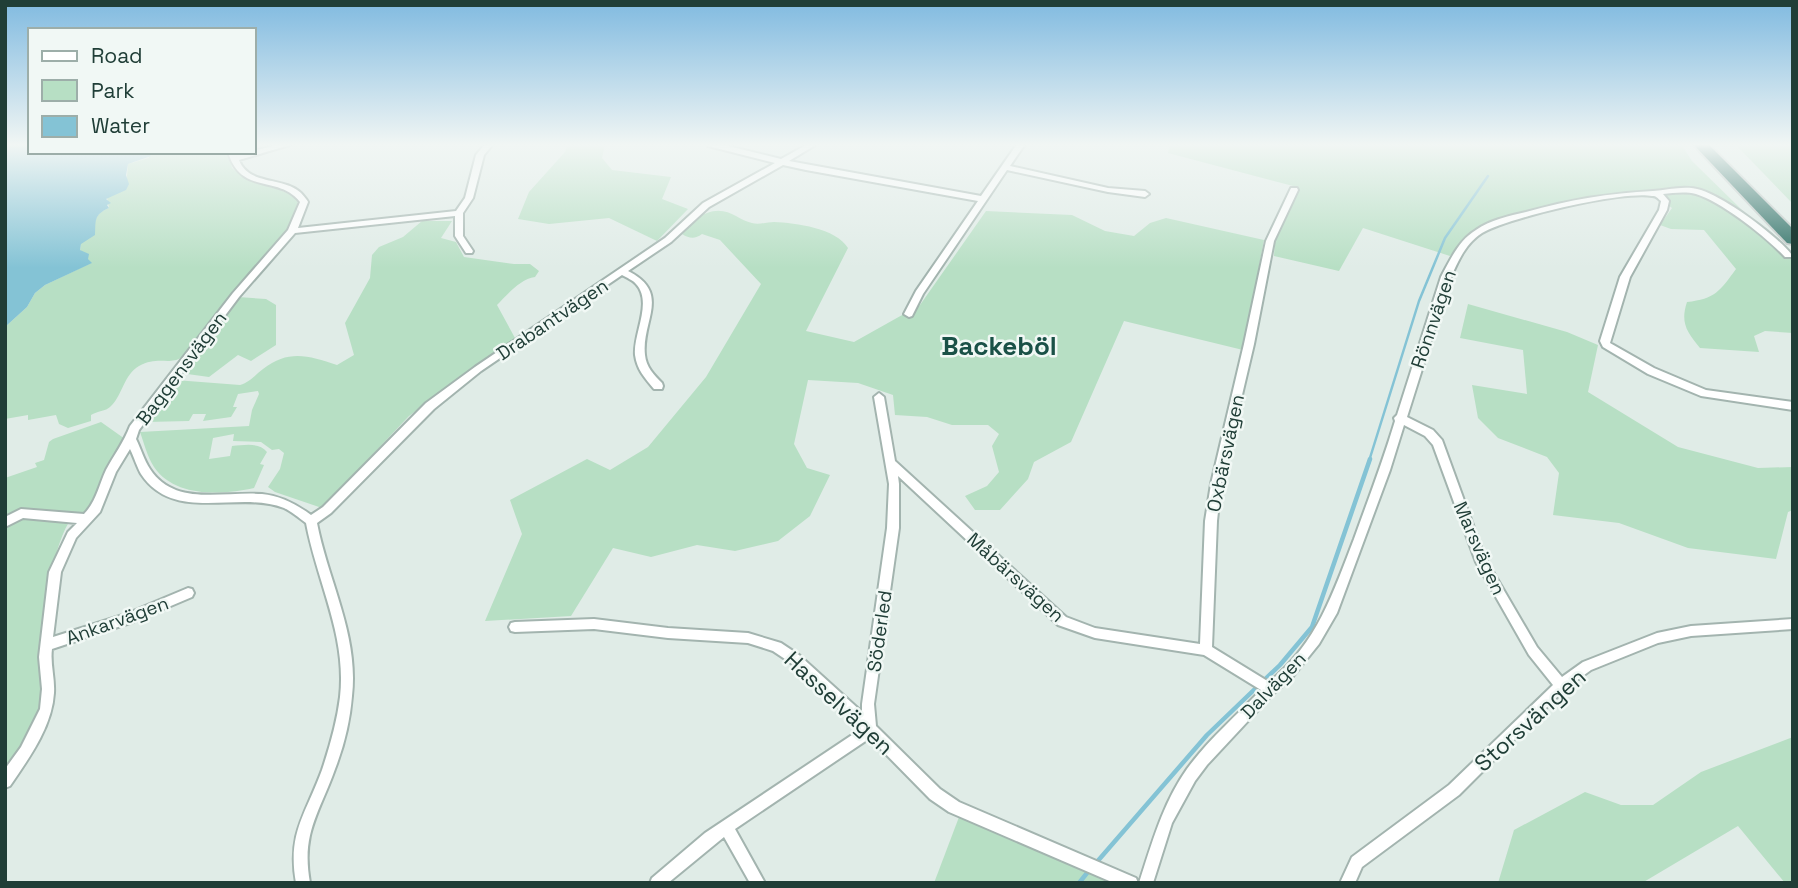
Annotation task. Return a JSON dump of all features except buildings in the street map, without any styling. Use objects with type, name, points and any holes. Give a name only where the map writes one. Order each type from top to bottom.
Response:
[{"type":"highway","points":[[1741,185],[1793,239]]},
{"type":"highway","points":[[1759,185],[1793,220]]},
{"type":"street","name":"Baggensvägen","points":[[277,185],[303,198],[302,210],[292,231],[243,286],[180,366],[151,405],[131,439],[147,475],[160,489],[201,501],[267,498],[300,510],[311,521]]},
{"type":"street","points":[[469,251],[459,236],[459,214],[469,198],[472,185]]},
{"type":"street","name":"Drabantvägen","points":[[311,521],[327,510],[430,405],[557,313],[668,240],[706,205],[740,185]]},
{"type":"street","points":[[908,185],[982,199]]},
{"type":"street","points":[[909,314],[919,293],[992,185]]},
{"type":"street","points":[[1091,185],[1145,194]]},
{"type":"street","name":"Oxbärsvägen","points":[[1206,650],[1211,521],[1216,484],[1252,332],[1270,241],[1294,190]]},
{"type":"street","name":"Rönnvägen","points":[[1394,435],[1446,277],[1458,253],[1471,238],[1491,225],[1548,209],[1691,191],[1706,195],[1774,241],[1788,255]]},
{"type":"street","points":[[1659,195],[1663,210],[1625,277],[1606,345],[1651,370],[1705,393],[1793,406]]},
{"type":"street","points":[[292,231],[459,214]]},
{"type":"street","points":[[621,271],[633,275],[643,284],[647,294],[648,308],[638,357],[644,372],[658,386]]},
{"type":"street","name":"Söderled","points":[[870,731],[868,704],[893,528],[894,484],[879,397]]},
{"type":"street","name":"Marsvägen","points":[[1399,418],[1429,433],[1438,443],[1480,559],[1533,651],[1561,685]]},
{"type":"street","name":"Dalvägen","points":[[1146,883],[1166,820],[1190,776],[1270,689],[1286,676],[1315,640],[1333,609],[1385,470],[1394,435]]},
{"type":"street","name":"Ankarvägen","points":[[5,780],[26,751],[46,710],[48,689],[45,657],[55,572],[72,535],[96,509],[111,471],[131,439]]},
{"type":"street","name":"Måbärsvägen","points":[[891,463],[1062,621],[1095,633],[1206,650]]},
{"type":"street","points":[[5,523],[21,513],[88,519]]},
{"type":"street","points":[[303,883],[300,838],[331,759],[347,688],[342,629],[311,521]]},
{"type":"street","name":"Ankarvägen","points":[[47,645],[130,618],[188,593]]},
{"type":"street","name":"Hasselvägen","points":[[515,627],[594,624],[762,641],[777,647],[858,717],[935,794],[954,807],[1131,883]]},
{"type":"street","name":"Storsvängen","points":[[1347,883],[1357,862],[1454,790],[1561,685],[1587,666],[1657,638],[1691,631],[1793,624]]},
{"type":"street","points":[[1206,650],[1270,689]]},
{"type":"street","points":[[657,883],[687,855],[726,827],[870,731]]},
{"type":"street","points":[[726,827],[758,883]]},
{"type":"green space","points":[[126,185],[269,185],[295,196],[299,206],[288,232],[183,357],[170,361],[148,362],[139,366],[130,374],[114,403],[91,415],[91,421],[68,428],[59,424],[56,415],[28,420],[28,415],[5,419],[5,327],[27,307],[35,293],[45,285],[91,263],[80,250],[81,243],[95,232],[97,217],[109,208],[107,197],[126,189]]},
{"type":"green space","points":[[535,185],[668,185],[662,199],[688,209],[657,241],[609,218],[549,224],[518,219],[529,192]]},
{"type":"green space","points":[[1291,185],[1717,185],[1793,260],[1793,333],[1765,331],[1754,336],[1759,352],[1700,348],[1686,327],[1684,316],[1687,302],[1704,299],[1716,293],[1736,269],[1704,230],[1671,229],[1660,225],[1672,208],[1647,190],[1556,204],[1508,215],[1472,231],[1450,256],[1363,228],[1339,271],[1274,256],[1275,239],[1297,187]]},
{"type":"green space","points":[[1775,185],[1793,185],[1793,204]]},
{"type":"green space","points":[[720,211],[755,224],[774,222],[804,225],[825,231],[842,241],[848,248],[806,331],[854,342],[920,305],[986,211],[1072,215],[1105,231],[1134,236],[1150,223],[1166,218],[1264,240],[1243,350],[1124,321],[1071,442],[1034,462],[1028,479],[1000,510],[975,510],[965,496],[987,486],[999,472],[992,446],[999,434],[988,425],[952,425],[927,417],[895,415],[893,395],[858,383],[808,380],[794,444],[807,468],[830,475],[810,516],[778,541],[735,551],[697,545],[651,557],[613,548],[571,616],[485,621],[522,534],[510,500],[587,459],[610,470],[648,447],[706,377],[761,284],[720,240],[702,234],[692,238],[682,234],[703,214]]},
{"type":"green space","points":[[422,221],[452,221],[441,238],[456,242],[464,257],[530,264],[539,271],[535,277],[514,288],[497,305],[515,338],[409,416],[322,508],[275,492],[268,487],[280,469],[284,453],[279,449],[272,450],[261,442],[233,441],[234,434],[213,438],[209,459],[230,456],[232,446],[251,445],[264,449],[267,452],[260,464],[264,465],[254,488],[200,492],[174,484],[163,477],[154,467],[140,432],[249,426],[259,394],[258,391],[238,394],[233,407],[237,407],[231,417],[203,421],[206,414],[193,414],[189,421],[146,422],[175,380],[240,385],[282,359],[299,356],[337,365],[354,355],[345,323],[370,278],[372,255],[379,247],[403,237]]},
{"type":"green space","points":[[238,297],[266,299],[276,305],[276,345],[251,361],[238,355],[209,377],[180,373]]},
{"type":"green space","points":[[1468,304],[1567,332],[1598,345],[1588,392],[1678,447],[1758,468],[1793,467],[1793,510],[1788,512],[1776,559],[1688,548],[1619,523],[1553,515],[1559,473],[1547,457],[1498,438],[1478,418],[1472,385],[1527,394],[1523,350],[1460,338]]},
{"type":"green space","points":[[101,422],[125,439],[100,495],[83,517],[22,512],[5,521],[5,478],[37,467],[35,463],[44,460],[49,442],[53,439]]},
{"type":"green space","points":[[20,516],[69,522],[62,535],[48,591],[41,649],[41,700],[37,721],[5,773],[5,525]]},
{"type":"green space","points":[[1793,737],[1793,883],[1785,883],[1738,826],[1642,883],[1498,883],[1514,830],[1585,792],[1621,805],[1653,805],[1701,772]]},
{"type":"green space","points":[[959,817],[1115,883],[934,883]]},
{"type":"water","points":[[5,185],[128,185],[126,190],[106,199],[111,203],[107,205],[109,208],[98,216],[95,235],[81,244],[80,250],[89,254],[88,259],[92,263],[45,285],[35,293],[27,307],[5,327]]},
{"type":"waterway","points":[[1369,461],[1419,301],[1445,238],[1481,185]]},
{"type":"waterway","points":[[1096,863],[1207,735],[1280,665],[1312,627],[1370,459]]},
{"type":"waterway","points":[[1079,883],[1091,868]]},
{"type":"district","name":"Backeböl","points":[[999,346]]}]
